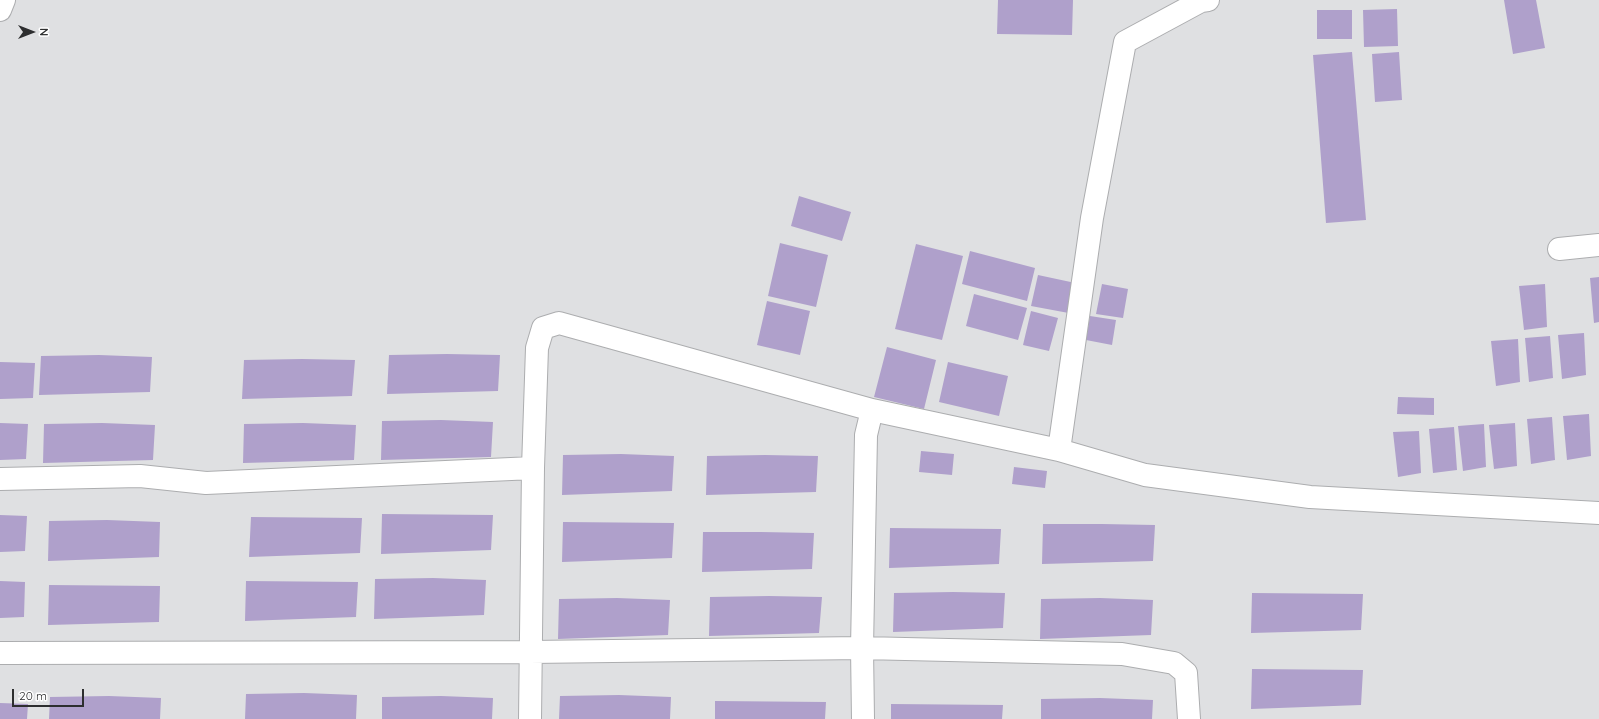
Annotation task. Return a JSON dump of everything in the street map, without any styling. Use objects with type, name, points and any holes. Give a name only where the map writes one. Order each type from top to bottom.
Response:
[{"type":"street","points":[[0,10],[4,0]]},
{"type":"street","points":[[1059,450],[1092,218],[1125,42],[1203,0]]},
{"type":"street","points":[[1559,249],[1599,246]]},
{"type":"street","points":[[530,719],[533,468],[537,348],[543,328],[559,323],[872,410],[1059,450],[1145,475],[1310,497],[1599,513]]},
{"type":"street","points":[[863,719],[862,648],[866,435],[872,410]]},
{"type":"street","points":[[0,479],[140,476],[206,483],[533,468]]},
{"type":"street","points":[[0,653],[530,652],[862,648],[1122,654],[1174,663],[1186,673],[1189,719]]},
{"type":"building","points":[[998,0],[1073,0],[1072,35],[997,34]]},
{"type":"building","points":[[1504,0],[1536,0],[1545,48],[1513,54]]},
{"type":"building","points":[[1397,9],[1398,46],[1364,47],[1363,10]]},
{"type":"building","points":[[1317,10],[1352,10],[1352,39],[1317,39]]},
{"type":"building","points":[[1352,52],[1366,220],[1326,223],[1313,55]]},
{"type":"building","points":[[1399,52],[1402,100],[1375,102],[1372,54]]},
{"type":"building","points":[[799,196],[851,212],[842,241],[791,226]]},
{"type":"building","points":[[780,243],[828,255],[816,307],[768,296]]},
{"type":"building","points":[[916,244],[963,256],[942,340],[895,329]]},
{"type":"building","points":[[970,251],[1035,268],[1027,301],[962,284]]},
{"type":"building","points":[[1038,275],[1080,284],[1074,314],[1031,306]]},
{"type":"building","points":[[1599,277],[1599,322],[1594,323],[1590,278]]},
{"type":"building","points":[[1102,284],[1128,289],[1123,318],[1096,314]]},
{"type":"building","points":[[1545,284],[1547,327],[1524,330],[1519,286]]},
{"type":"building","points":[[974,294],[1027,308],[1018,340],[966,326]]},
{"type":"building","points":[[767,301],[810,311],[800,355],[757,345]]},
{"type":"building","points":[[1031,311],[1058,318],[1049,351],[1023,345]]},
{"type":"building","points":[[1090,316],[1116,320],[1112,345],[1086,340]]},
{"type":"building","points":[[1584,333],[1586,375],[1562,379],[1558,335]]},
{"type":"building","points":[[1550,336],[1553,378],[1529,382],[1525,338]]},
{"type":"building","points":[[1518,339],[1520,382],[1496,386],[1491,341]]},
{"type":"building","points":[[887,347],[936,360],[924,409],[874,397]]},
{"type":"building","points":[[99,355],[152,357],[150,392],[39,395],[41,356]]},
{"type":"building","points":[[389,355],[500,355],[498,391],[387,394]]},
{"type":"building","points":[[244,360],[355,360],[352,396],[242,399]]},
{"type":"building","points":[[0,362],[35,363],[33,398],[0,399]]},
{"type":"building","points":[[948,362],[1008,376],[999,416],[939,402]]},
{"type":"building","points":[[1398,397],[1434,398],[1434,415],[1397,414]]},
{"type":"building","points":[[1589,414],[1591,456],[1567,460],[1563,416]]},
{"type":"building","points":[[1552,417],[1555,460],[1531,464],[1527,419]]},
{"type":"building","points":[[441,420],[493,422],[491,457],[381,460],[382,421]]},
{"type":"building","points":[[0,423],[28,424],[26,459],[0,460]]},
{"type":"building","points":[[102,423],[155,425],[153,460],[43,463],[44,424]]},
{"type":"building","points":[[303,423],[356,425],[354,460],[243,463],[244,424]]},
{"type":"building","points":[[1515,423],[1517,466],[1494,469],[1489,425]]},
{"type":"building","points":[[1484,424],[1486,467],[1463,471],[1458,426]]},
{"type":"building","points":[[1454,427],[1457,470],[1433,473],[1429,429]]},
{"type":"building","points":[[1419,431],[1421,473],[1398,477],[1393,432]]},
{"type":"building","points":[[921,451],[954,454],[952,475],[919,472]]},
{"type":"building","points":[[621,454],[674,456],[672,491],[562,495],[563,455]]},
{"type":"building","points":[[707,456],[818,456],[816,492],[706,495]]},
{"type":"building","points":[[1014,467],[1047,471],[1045,488],[1012,484]]},
{"type":"building","points":[[382,514],[493,515],[491,550],[381,554]]},
{"type":"building","points":[[0,515],[27,516],[25,551],[0,552]]},
{"type":"building","points":[[251,517],[362,518],[360,553],[249,557]]},
{"type":"building","points":[[107,520],[160,522],[159,557],[48,561],[49,521]]},
{"type":"building","points":[[563,522],[674,523],[672,558],[562,562]]},
{"type":"building","points":[[1043,524],[1155,525],[1153,561],[1042,564]]},
{"type":"building","points":[[890,528],[1001,529],[999,564],[889,568]]},
{"type":"building","points":[[703,532],[814,533],[812,569],[702,572]]},
{"type":"building","points":[[433,578],[486,580],[484,615],[374,619],[375,579]]},
{"type":"building","points":[[0,581],[25,582],[24,617],[0,618]]},
{"type":"building","points":[[246,581],[358,582],[356,617],[245,621]]},
{"type":"building","points":[[49,585],[160,586],[159,622],[48,625]]},
{"type":"building","points":[[894,593],[1005,593],[1003,628],[893,632]]},
{"type":"building","points":[[1252,593],[1363,594],[1361,630],[1251,633]]},
{"type":"building","points":[[710,597],[822,597],[819,633],[709,636]]},
{"type":"building","points":[[617,598],[670,600],[668,635],[558,639],[559,599]]},
{"type":"building","points":[[1100,598],[1153,600],[1151,635],[1040,639],[1041,599]]},
{"type":"building","points":[[1252,669],[1363,670],[1361,705],[1251,709]]},
{"type":"building","points":[[304,693],[357,695],[356,719],[245,719],[246,694]]},
{"type":"building","points":[[619,695],[671,697],[670,719],[559,719],[560,696]]},
{"type":"building","points":[[109,696],[161,698],[160,719],[49,719],[50,697]]},
{"type":"building","points":[[441,696],[493,698],[492,719],[382,719],[382,697]]},
{"type":"building","points":[[1100,698],[1153,700],[1152,719],[1041,719],[1041,699]]},
{"type":"building","points":[[715,701],[826,702],[825,719],[715,719]]},
{"type":"building","points":[[0,703],[28,704],[27,719],[0,719]]},
{"type":"building","points":[[891,704],[1003,705],[1002,719],[891,719]]}]
